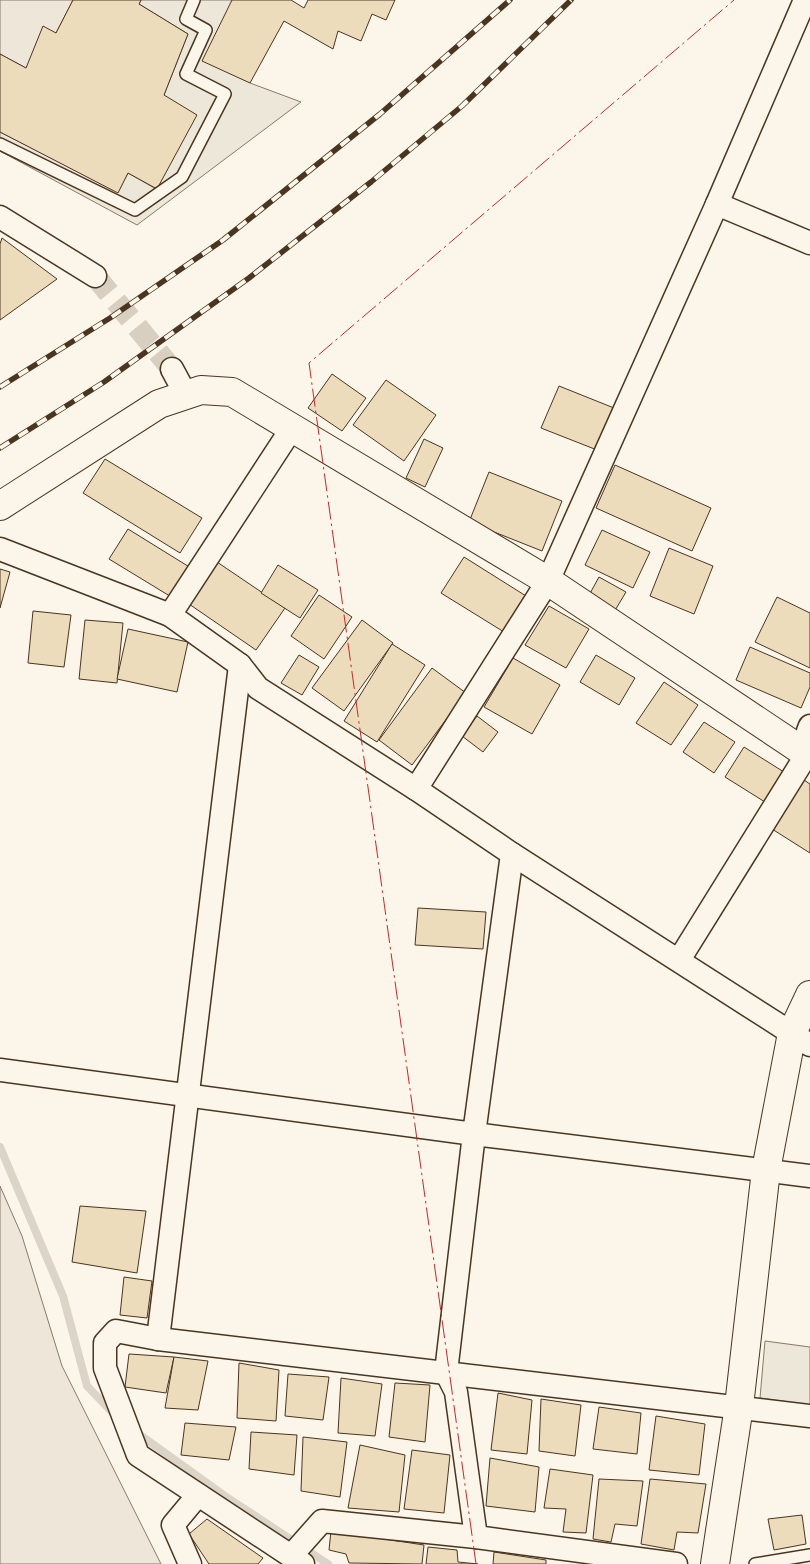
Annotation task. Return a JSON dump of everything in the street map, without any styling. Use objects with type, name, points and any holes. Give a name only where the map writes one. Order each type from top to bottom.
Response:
[{"type":"street","points":[[416,789],[548,581],[717,204],[805,0]]},
{"type":"street","points":[[717,204],[810,242]]},
{"type":"street","points":[[0,217],[95,276]]},
{"type":"street","points":[[172,368],[186,395]]},
{"type":"street","points":[[0,506],[159,404],[201,390],[232,392],[548,581],[809,755]]},
{"type":"street","points":[[170,616],[292,428]]},
{"type":"street","points":[[0,549],[170,616],[240,664],[258,688],[416,789],[512,854],[801,1039]]},
{"type":"street","points":[[158,1339],[240,664]]},
{"type":"street","points":[[679,960],[809,755],[808,731],[810,726]]},
{"type":"street","points":[[476,1537],[456,1392],[446,1372],[474,1134],[512,854]]},
{"type":"street","points":[[715,1564],[739,1406],[766,1170],[801,1039],[810,995]]},
{"type":"street","points":[[0,1070],[474,1134],[810,1176]]},
{"type":"street","points":[[676,1564],[476,1537],[322,1522],[297,1560],[138,1455],[105,1368],[105,1343],[116,1332],[158,1339],[739,1406],[810,1416]]},
{"type":"street","points":[[190,1564],[173,1525],[198,1495]]},
{"type":"lane","points":[[0,144],[135,210],[182,177],[225,94],[186,74],[206,30],[186,18],[194,0]]},
{"type":"lane","points":[[756,1564],[810,1555]]},
{"type":"shaded area","points":[[0,0],[73,0],[56,33],[26,68],[0,54]]},
{"type":"shaded area","points":[[141,0],[232,0],[250,83],[301,102],[137,225],[0,151],[0,132],[118,192],[128,173],[156,189],[164,95],[188,34],[139,4]]},
{"type":"shaded area","points":[[0,1186],[22,1236],[62,1366],[161,1564],[0,1564]]},
{"type":"shaded area","points":[[765,1341],[810,1347],[810,1405],[760,1398]]},
{"type":"building","points":[[73,0],[141,0],[139,4],[188,34],[164,95],[197,115],[157,189],[128,173],[118,193],[0,132],[0,54],[26,68],[43,26],[56,33]]},
{"type":"building","points":[[232,0],[291,0],[304,8],[308,0],[395,0],[386,20],[372,14],[361,41],[338,31],[333,49],[284,21],[250,83],[202,61]]},
{"type":"building","points":[[2,238],[57,279],[0,320],[0,244]]},
{"type":"building","points":[[332,374],[366,398],[342,431],[308,408]]},
{"type":"building","points":[[386,380],[436,415],[404,461],[353,425]]},
{"type":"building","points":[[559,386],[614,408],[597,450],[541,428]]},
{"type":"building","points":[[424,439],[443,448],[425,487],[406,478]]},
{"type":"building","points":[[105,459],[202,518],[180,553],[83,493]]},
{"type":"building","points":[[615,465],[711,508],[692,551],[596,508]]},
{"type":"building","points":[[489,472],[562,501],[542,551],[469,522]]},
{"type":"building","points":[[128,529],[191,568],[173,598],[109,559]]},
{"type":"building","points":[[602,530],[650,552],[633,588],[585,565]]},
{"type":"building","points":[[669,548],[713,566],[694,614],[650,596]]},
{"type":"building","points":[[464,557],[526,596],[504,632],[441,593]]},
{"type":"building","points":[[217,562],[285,608],[256,650],[189,604]]},
{"type":"building","points":[[278,565],[318,590],[300,618],[261,593]]},
{"type":"building","points":[[0,569],[10,572],[0,608]]},
{"type":"building","points":[[599,577],[626,592],[614,612],[588,597]]},
{"type":"building","points":[[319,595],[352,617],[324,659],[291,636]]},
{"type":"building","points":[[777,597],[810,613],[810,668],[755,642]]},
{"type":"building","points":[[549,606],[589,629],[566,668],[525,645]]},
{"type":"building","points":[[33,611],[71,615],[64,667],[28,663]]},
{"type":"building","points":[[85,620],[123,623],[117,683],[79,679]]},
{"type":"building","points":[[362,620],[393,643],[344,711],[312,688]]},
{"type":"building","points":[[128,629],[188,642],[177,692],[117,679]]},
{"type":"building","points":[[392,644],[425,665],[377,742],[344,721]]},
{"type":"building","points":[[750,647],[810,673],[810,687],[801,708],[736,680]]},
{"type":"building","points":[[299,655],[319,667],[302,695],[281,683]]},
{"type":"building","points":[[596,655],[635,678],[619,705],[580,682]]},
{"type":"building","points":[[513,658],[560,685],[532,734],[484,707]]},
{"type":"building","points":[[432,668],[466,693],[412,765],[379,740]]},
{"type":"building","points":[[664,682],[698,705],[671,745],[636,723]]},
{"type":"building","points":[[477,716],[498,732],[483,752],[462,736]]},
{"type":"building","points":[[704,722],[735,742],[714,773],[683,752]]},
{"type":"building","points":[[744,747],[784,772],[765,802],[725,777]]},
{"type":"building","points":[[804,780],[810,784],[810,853],[772,829]]},
{"type":"building","points":[[418,908],[486,912],[483,949],[415,945]]},
{"type":"building","points":[[80,1206],[146,1211],[137,1273],[72,1262]]},
{"type":"building","points":[[124,1277],[152,1281],[147,1318],[120,1315]]},
{"type":"building","points":[[129,1354],[174,1357],[166,1393],[125,1387]]},
{"type":"building","points":[[174,1357],[208,1361],[198,1410],[165,1408]]},
{"type":"building","points":[[239,1363],[279,1370],[276,1421],[237,1418]]},
{"type":"building","points":[[288,1374],[329,1377],[323,1420],[285,1416]]},
{"type":"building","points":[[341,1378],[382,1384],[375,1436],[338,1433]]},
{"type":"building","points":[[395,1383],[430,1385],[425,1442],[389,1437]]},
{"type":"building","points":[[498,1393],[532,1400],[527,1454],[491,1450]]},
{"type":"building","points":[[541,1399],[581,1405],[575,1456],[539,1451]]},
{"type":"building","points":[[599,1407],[641,1413],[637,1454],[593,1449]]},
{"type":"building","points":[[656,1416],[705,1424],[699,1475],[649,1470]]},
{"type":"building","points":[[185,1423],[236,1427],[229,1460],[181,1455]]},
{"type":"building","points":[[251,1432],[297,1435],[294,1475],[249,1469]]},
{"type":"building","points":[[303,1437],[347,1442],[340,1497],[301,1491]]},
{"type":"building","points":[[360,1445],[405,1455],[399,1512],[348,1508]]},
{"type":"building","points":[[412,1450],[450,1455],[444,1513],[404,1509]]},
{"type":"building","points":[[490,1458],[539,1467],[535,1512],[486,1506]]},
{"type":"building","points":[[550,1469],[593,1475],[586,1533],[563,1532],[566,1509],[544,1508]]},
{"type":"building","points":[[599,1479],[643,1481],[637,1526],[615,1524],[611,1542],[593,1539]]},
{"type":"building","points":[[650,1479],[706,1484],[698,1533],[677,1532],[674,1550],[641,1544]]},
{"type":"building","points":[[802,1515],[806,1544],[774,1550],[768,1519]]},
{"type":"building","points":[[207,1519],[263,1558],[258,1564],[209,1564],[189,1534]]},
{"type":"building","points":[[331,1531],[424,1545],[422,1564],[349,1563],[346,1554],[329,1550]]},
{"type":"building","points":[[428,1547],[457,1550],[458,1562],[478,1564],[426,1564]]},
{"type":"building","points":[[494,1552],[546,1560],[546,1564],[493,1564]]},
{"type":"waterway","points":[[0,1147],[63,1296],[87,1386],[114,1414]]},
{"type":"waterway","points":[[136,1432],[225,1496],[328,1564]]},
{"type":"tunnel","points":[[95,276],[172,369]]},
{"type":"railway","points":[[0,387],[110,318],[223,240],[380,114],[510,0]]},
{"type":"railway","points":[[0,448],[104,382],[249,278],[371,182],[462,106],[571,0]]},
{"type":"power","points":[[476,1564],[309,363],[734,0]]}]
